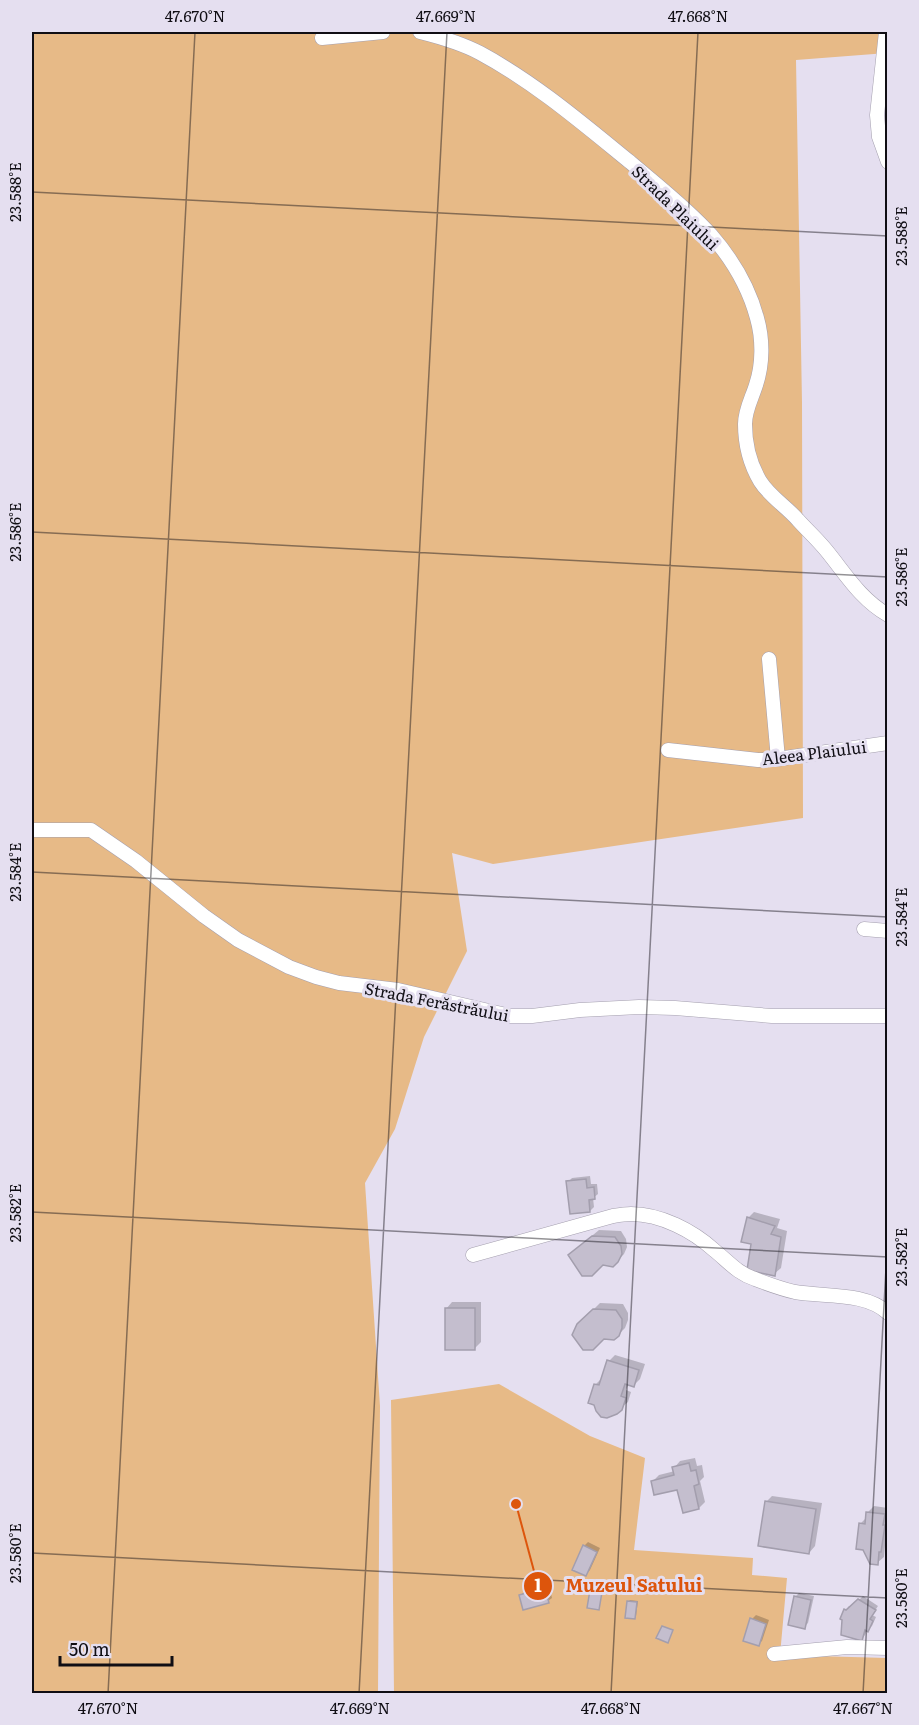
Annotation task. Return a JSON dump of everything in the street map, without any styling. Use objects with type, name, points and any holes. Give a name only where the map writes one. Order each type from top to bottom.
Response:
[{"type":"street","points":[[322,38],[383,32]]},
{"type":"street","name":"Strada Plaiului","points":[[420,32],[443,38],[478,52],[544,93],[665,192],[711,235],[747,290],[757,319],[761,364],[745,426],[754,469],[770,494],[790,511],[825,549],[860,594],[888,615]]},
{"type":"street","points":[[886,32],[877,115],[879,136],[888,162]]},
{"type":"street","points":[[769,659],[778,759]]},
{"type":"street","name":"Aleea Plaiului","points":[[668,750],[758,760],[888,743]]},
{"type":"street","name":"Strada Ferăstrăului","points":[[32,830],[91,830],[136,861],[204,916],[238,940],[290,967],[339,983],[398,990],[510,1016],[639,1007],[772,1016],[888,1016]]},
{"type":"street","points":[[864,929],[888,931]]},
{"type":"street","points":[[473,1255],[613,1215],[648,1216],[671,1223],[693,1235],[713,1248],[743,1275],[794,1292],[867,1300],[888,1313]]},
{"type":"street","points":[[774,1654],[847,1647],[888,1647]]},
{"type":"shaded area","points":[[32,32],[887,32],[887,53],[796,60],[802,403],[803,818],[493,864],[452,853],[467,951],[424,1037],[395,1129],[365,1183],[380,1406],[378,1693],[32,1694]]},
{"type":"shaded area","points":[[499,1384],[590,1436],[645,1458],[634,1550],[753,1558],[752,1575],[787,1578],[780,1655],[887,1658],[887,1693],[394,1693],[391,1400]]},
{"type":"building","points":[[586,1179],[587,1188],[594,1187],[595,1199],[589,1200],[590,1212],[570,1214],[566,1181]]},
{"type":"building","points":[[747,1217],[775,1226],[771,1234],[781,1237],[775,1276],[747,1270],[751,1244],[741,1242]]},
{"type":"building","points":[[592,1236],[615,1237],[621,1246],[622,1254],[613,1267],[603,1265],[592,1276],[582,1276],[568,1255]]},
{"type":"building","points":[[445,1308],[475,1308],[475,1350],[445,1350]]},
{"type":"building","points":[[593,1309],[616,1310],[622,1319],[622,1328],[619,1336],[614,1340],[604,1339],[593,1350],[583,1350],[572,1335],[577,1324]]},
{"type":"building","points":[[607,1360],[639,1370],[634,1387],[625,1384],[621,1396],[626,1398],[622,1410],[607,1418],[601,1417],[594,1405],[588,1403],[594,1384],[599,1385]]},
{"type":"building","points":[[689,1463],[691,1471],[696,1470],[699,1484],[694,1486],[699,1509],[683,1513],[677,1490],[654,1495],[651,1481],[674,1475],[672,1467]]},
{"type":"building","points":[[765,1501],[816,1509],[809,1554],[758,1546]]},
{"type":"building","points":[[866,1512],[885,1514],[878,1565],[870,1564],[863,1550],[856,1549],[859,1523],[865,1524]]},
{"type":"building","points":[[583,1545],[597,1552],[586,1576],[572,1570]]},
{"type":"building","points":[[545,1588],[549,1603],[523,1610],[519,1595]]},
{"type":"building","points":[[590,1590],[602,1592],[599,1610],[587,1608]]},
{"type":"building","points":[[794,1596],[811,1600],[805,1629],[788,1625]]},
{"type":"building","points":[[858,1599],[876,1610],[862,1641],[841,1635],[842,1620],[840,1619],[844,1609],[846,1610]]},
{"type":"building","points":[[627,1601],[637,1602],[635,1619],[625,1618]]},
{"type":"building","points":[[750,1618],[766,1624],[759,1646],[743,1641]]},
{"type":"building","points":[[662,1626],[673,1630],[668,1643],[656,1638]]},
{"type":"place","name":"Muzeul Satului","points":[[516,1504]]}]
